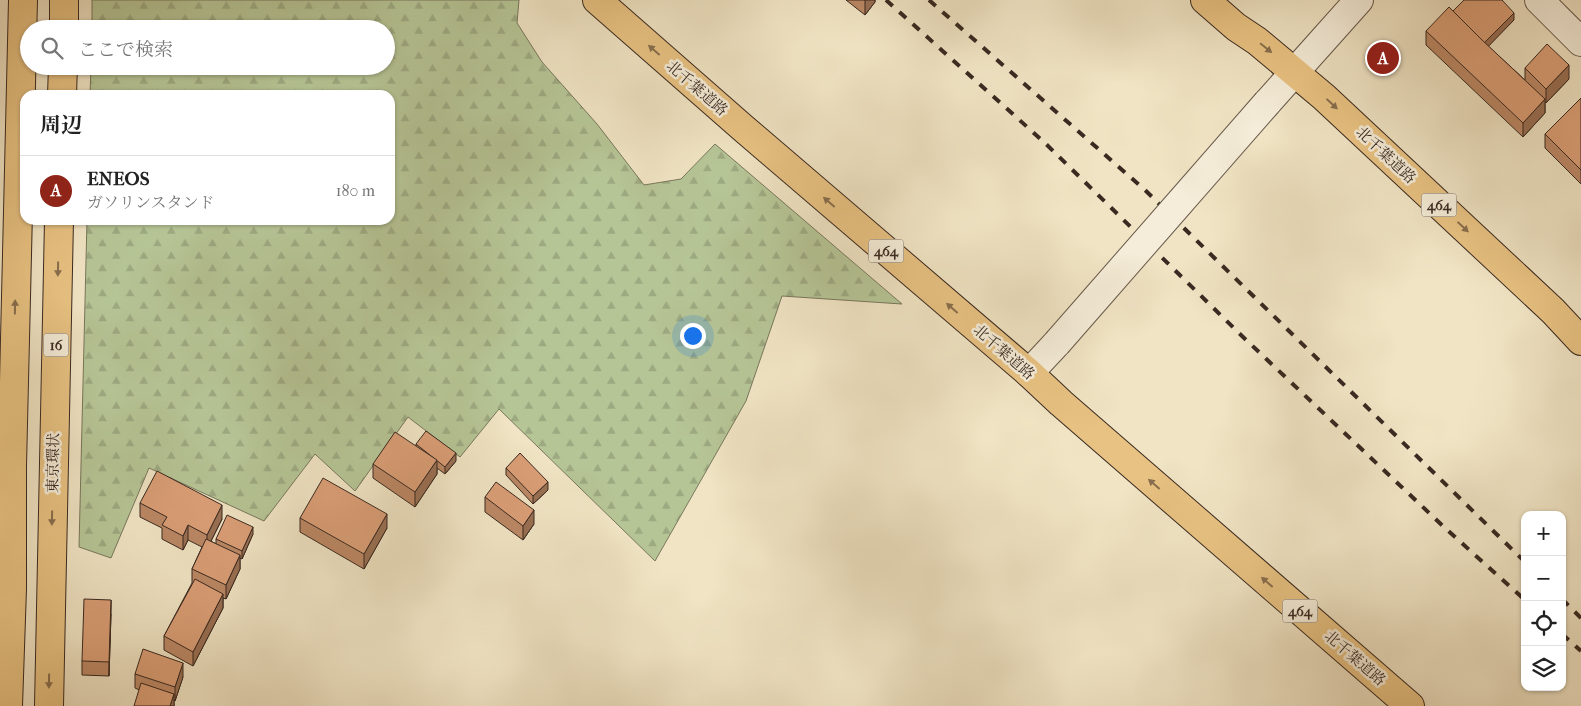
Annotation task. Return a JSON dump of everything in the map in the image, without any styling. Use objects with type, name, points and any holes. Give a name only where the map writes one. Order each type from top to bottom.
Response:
[{"type":"highway","points":[[23,0],[23,20]]},
{"type":"highway","points":[[64,0],[64,20]]},
{"type":"highway","name":"北千葉道路","points":[[597,0],[1029,373],[1060,404],[1410,706]]},
{"type":"highway","name":"北千葉道路","points":[[1205,0],[1324,97],[1553,311],[1581,341]]},
{"type":"highway","points":[[21,75],[21,90]]},
{"type":"highway","points":[[62,90],[63,75]]},
{"type":"highway","points":[[8,706],[12,589],[12,466],[20,127]]},
{"type":"highway","name":"東京環状","points":[[49,706],[59,225]]},
{"type":"street","points":[[1029,373],[1360,0]]},
{"type":"street","points":[[1539,0],[1581,42]]},
{"type":"green space","points":[[92,0],[519,0],[517,23],[542,62],[597,124],[644,185],[681,179],[715,144],[902,304],[782,296],[746,401],[655,561],[499,409],[460,457],[408,417],[355,491],[315,454],[264,521],[149,468],[111,558],[79,547],[87,225],[395,225],[395,90],[90,90],[91,75],[395,75],[395,20],[92,20]]},
{"type":"building","points":[[1464,0],[1502,0],[1514,13],[1484,43],[1453,11]]},
{"type":"building","points":[[1449,7],[1545,99],[1523,123],[1426,31]]},
{"type":"building","points":[[1547,44],[1569,65],[1546,89],[1525,68]]},
{"type":"building","points":[[1581,98],[1581,170],[1545,134]]},
{"type":"building","points":[[426,431],[456,453],[445,467],[416,444]]},
{"type":"building","points":[[395,432],[437,460],[415,492],[373,464]]},
{"type":"building","points":[[520,453],[548,482],[533,496],[506,468]]},
{"type":"building","points":[[157,471],[222,505],[207,535],[188,525],[183,536],[162,525],[167,517],[140,503]]},
{"type":"building","points":[[323,478],[387,514],[364,554],[300,518]]},
{"type":"building","points":[[496,482],[534,510],[523,526],[485,497]]},
{"type":"building","points":[[227,515],[253,527],[242,551],[216,539]]},
{"type":"building","points":[[206,539],[240,555],[226,585],[192,569]]},
{"type":"building","points":[[195,579],[223,594],[193,652],[164,636]]},
{"type":"building","points":[[84,599],[111,600],[109,662],[82,661]]},
{"type":"building","points":[[143,649],[183,663],[175,687],[135,674]]},
{"type":"building","points":[[141,683],[174,694],[170,706],[134,706]]},
{"type":"railway","points":[[886,0],[1045,143],[1242,336],[1445,528],[1521,596]]},
{"type":"railway","points":[[929,0],[1145,190],[1521,558]]},
{"type":"railway","points":[[1564,601],[1581,618]]},
{"type":"railway","points":[[1566,638],[1581,651]]},
{"type":"place","name":"ENEOS","points":[[1383,58]]}]
